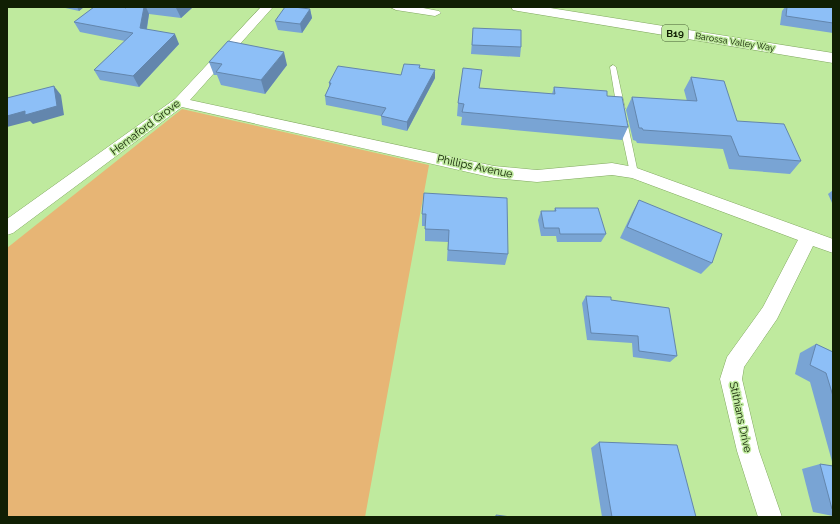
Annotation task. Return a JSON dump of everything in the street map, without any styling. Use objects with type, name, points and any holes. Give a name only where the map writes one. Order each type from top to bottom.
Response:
[{"type":"main road","name":"Barossa Valley Way","points":[[518,7],[833,58]]},
{"type":"street","name":"Hemaford Grove","points":[[7,228],[180,102],[266,7]]},
{"type":"street","points":[[396,7],[435,13]]},
{"type":"street","name":"Phillips Avenue","points":[[180,102],[509,174],[537,176],[612,169],[634,173],[833,246]]},
{"type":"street","name":"Stithians Drive","points":[[770,517],[748,451],[735,402],[732,379],[734,364],[770,313],[808,238]]},
{"type":"lane","points":[[613,67],[634,173]]},
{"type":"shaded area","points":[[182,109],[429,165],[365,517],[7,517],[7,248]]},
{"type":"building","points":[[94,7],[144,7],[140,28],[175,34],[133,76],[94,70],[133,33],[74,22]]},
{"type":"building","points":[[285,7],[310,9],[300,24],[275,21]]},
{"type":"building","points":[[787,7],[833,7],[833,23],[786,16]]},
{"type":"building","points":[[473,28],[521,30],[521,47],[472,45]]},
{"type":"building","points":[[228,41],[284,52],[261,80],[216,72],[222,64],[209,62]]},
{"type":"building","points":[[404,64],[420,65],[419,68],[435,70],[407,122],[381,116],[386,108],[325,96],[331,83],[329,83],[338,66],[401,75]]},
{"type":"building","points":[[463,68],[482,70],[479,88],[555,94],[554,87],[607,91],[607,96],[622,97],[628,127],[462,112],[464,104],[458,103]]},
{"type":"building","points":[[691,77],[724,81],[737,121],[784,124],[801,161],[739,156],[731,136],[643,130],[642,128],[639,128],[632,97],[697,101]]},
{"type":"building","points":[[54,86],[57,106],[25,115],[25,111],[7,116],[7,98]]},
{"type":"building","points":[[424,193],[507,198],[508,254],[448,250],[449,230],[425,229],[426,214],[422,214]]},
{"type":"building","points":[[639,200],[722,234],[712,263],[627,227]]},
{"type":"building","points":[[555,208],[598,208],[606,234],[560,234],[559,228],[544,228],[541,211],[556,211]]},
{"type":"building","points":[[586,296],[611,297],[611,300],[669,308],[677,356],[639,351],[638,336],[591,333]]},
{"type":"building","points":[[816,344],[833,352],[833,396],[826,373],[810,365]]},
{"type":"building","points":[[599,442],[677,445],[696,517],[612,517]]},
{"type":"building","points":[[820,464],[833,466],[833,509],[832,509]]},
{"type":"building","points":[[496,515],[511,517],[496,517]]}]
